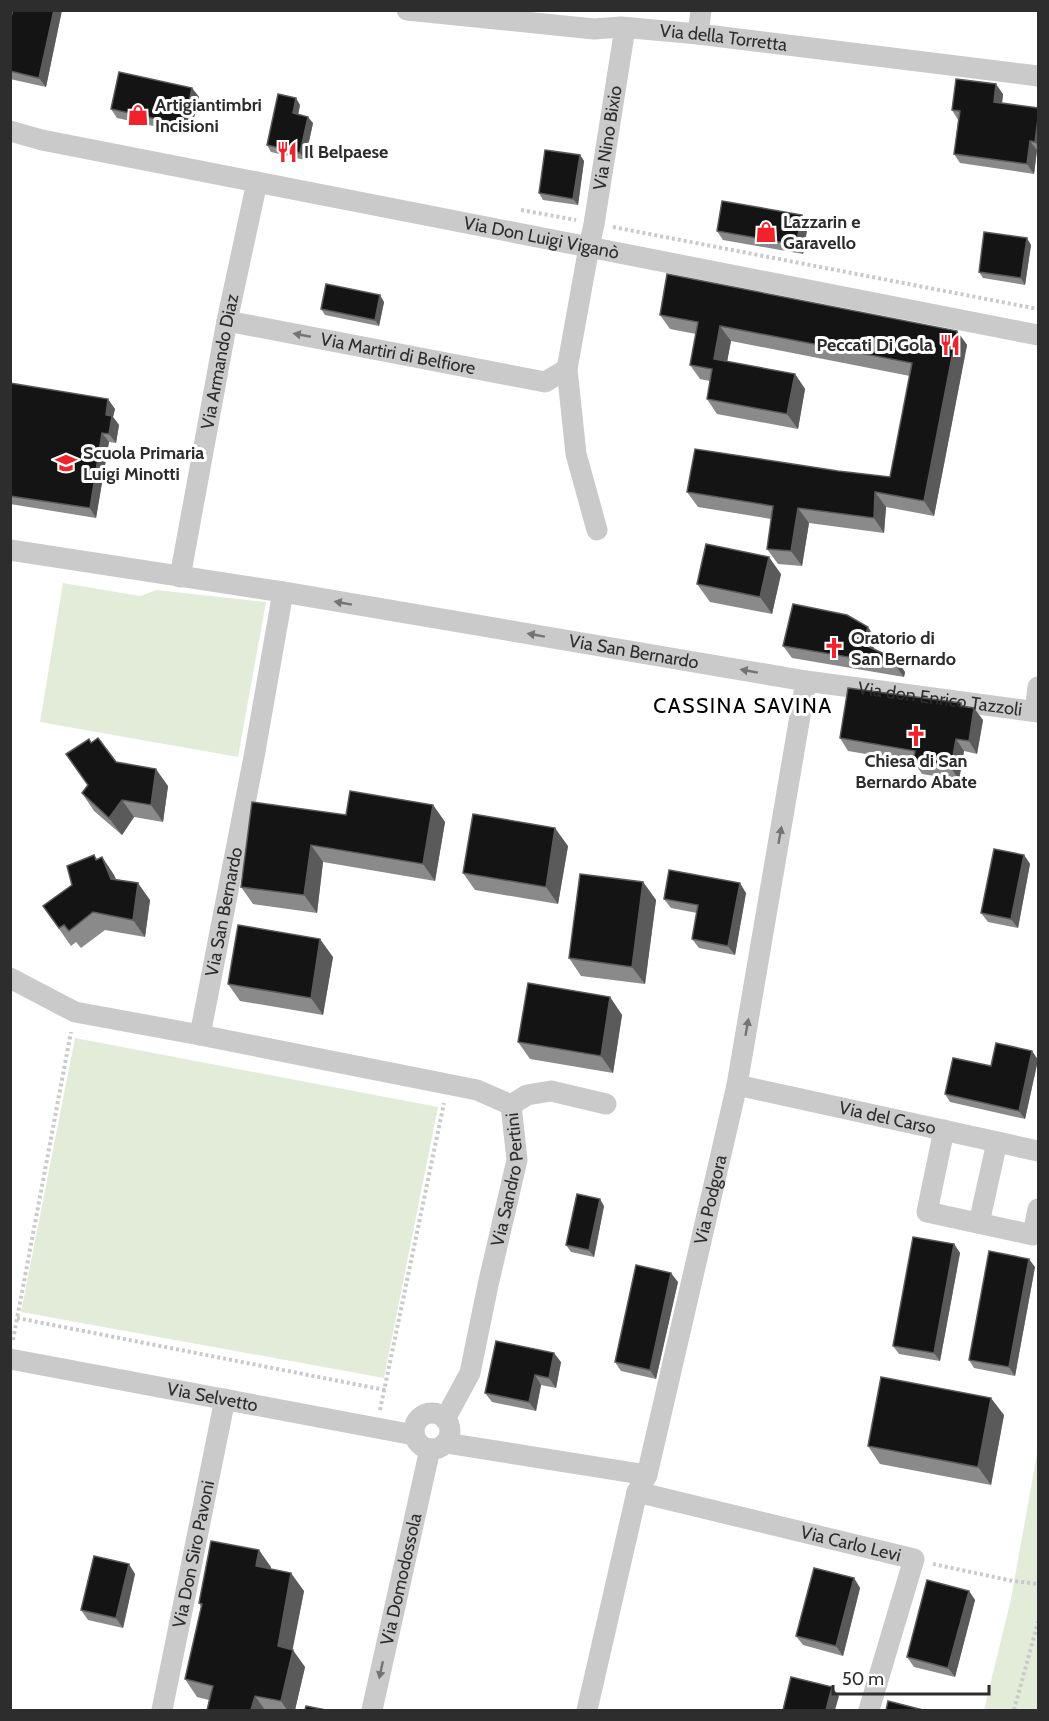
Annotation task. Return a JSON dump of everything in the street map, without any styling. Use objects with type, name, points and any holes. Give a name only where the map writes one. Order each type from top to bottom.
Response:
[{"type":"street","name":"Via della Torretta","points":[[407,10],[594,29],[625,28],[698,34],[1038,76]]},
{"type":"street","points":[[698,34],[701,10]]},
{"type":"street","name":"Via Nino Bixio","points":[[597,530],[576,454],[567,369],[594,224],[625,28]]},
{"type":"street","name":"Via Don Luigi Viganò","points":[[10,130],[42,140]]},
{"type":"street","name":"Via Don Luigi Viganò","points":[[10,139],[42,140],[1038,335]]},
{"type":"street","name":"Via Armando Diaz","points":[[180,577],[227,321],[257,182]]},
{"type":"street","name":"Via Martiri di Belfiore","points":[[227,321],[545,382],[567,369]]},
{"type":"street","name":"Via San Bernardo","points":[[10,550],[283,592],[806,681]]},
{"type":"street","name":"Via San Bernardo","points":[[200,1035],[254,758],[283,592]]},
{"type":"street","name":"Via don Enrico Tazzoli","points":[[806,681],[1037,712]]},
{"type":"street","name":"Via Podgora","points":[[587,1710],[737,1085],[806,681]]},
{"type":"street","points":[[1037,712],[1038,687]]},
{"type":"street","points":[[10,978],[75,1012],[200,1035]]},
{"type":"street","name":"Via Sandro Pertini","points":[[200,1035],[477,1090],[511,1105],[517,1160],[470,1372],[445,1419]]},
{"type":"street","name":"Via del Carso","points":[[737,1085],[1038,1151]]},
{"type":"street","points":[[511,1105],[527,1095],[551,1091],[606,1104]]},
{"type":"street","points":[[944,1130],[927,1212],[1033,1235],[1038,1209]]},
{"type":"street","points":[[979,1223],[997,1142]]},
{"type":"street","name":"Via Selvetto","points":[[12,1350],[225,1399],[642,1483]]},
{"type":"street","name":"Via Don Siro Pavoni","points":[[162,1710],[225,1399]]},
{"type":"street","points":[[435,1414],[445,1419],[450,1434],[430,1442],[416,1424],[423,1416],[435,1414]]},
{"type":"street","name":"Via Domodossola","points":[[372,1710],[430,1442]]},
{"type":"street","name":"Via Carlo Levi","points":[[642,1483],[914,1559],[869,1710]]},
{"type":"path","points":[[12,1350],[75,1012]]},
{"type":"path","points":[[377,1428],[447,1085]]},
{"type":"path","points":[[17,1318],[385,1390]]},
{"type":"path","points":[[914,1559],[1013,1581],[1038,1584]]},
{"type":"path","points":[[1014,1710],[1038,1622]]},
{"type":"green space","points":[[63,583],[140,596],[157,590],[266,602],[238,757],[40,722]]},
{"type":"green space","points":[[75,1038],[438,1107],[384,1378],[21,1312]]},
{"type":"green space","points":[[1038,1448],[1038,1710],[984,1710],[1011,1599]]},
{"type":"building","points":[[13,10],[54,10],[39,78],[10,71],[10,20]]},
{"type":"building","points":[[119,72],[192,88],[184,125],[111,109]]},
{"type":"building","points":[[956,79],[996,84],[994,102],[1038,108],[1035,142],[1030,141],[1027,164],[954,154],[960,111],[952,110]]},
{"type":"building","points":[[278,94],[296,98],[293,113],[308,117],[300,153],[267,145]]},
{"type":"building","points":[[545,150],[580,155],[573,199],[539,193]]},
{"type":"building","name":"Lazzarin e Garavello","points":[[722,201],[802,215],[796,245],[717,231]]},
{"type":"building","points":[[984,232],[1027,238],[1021,278],[979,272]]},
{"type":"building","points":[[667,274],[957,331],[924,501],[875,492],[874,518],[798,508],[791,551],[767,549],[773,506],[687,492],[695,449],[890,477],[912,363],[720,326],[714,359],[795,374],[787,414],[707,399],[712,369],[690,365],[698,322],[660,315]]},
{"type":"building","points":[[326,284],[380,295],[375,320],[321,309]]},
{"type":"building","name":"Scuola Primaria Luigi Minotti","points":[[10,383],[108,399],[106,415],[112,416],[109,434],[102,433],[90,508],[10,496]]},
{"type":"building","points":[[706,544],[769,557],[760,597],[697,584]]},
{"type":"building","name":"Oratorio di San Bernardo","points":[[793,604],[847,615],[868,627],[863,644],[897,660],[895,665],[783,646]]},
{"type":"building","name":"Chiesa di San Bernardo Abate","points":[[848,688],[961,703],[961,706],[974,708],[969,741],[956,739],[951,768],[913,762],[915,751],[840,738]]},
{"type":"building","points":[[98,738],[116,762],[156,769],[151,805],[122,800],[109,818],[82,793],[88,785],[66,754],[89,739],[91,743]]},
{"type":"building","points":[[350,791],[433,805],[423,864],[311,845],[304,895],[241,887],[252,802],[346,815]]},
{"type":"building","points":[[473,814],[555,828],[546,887],[463,873]]},
{"type":"building","points":[[994,849],[1024,855],[1011,919],[981,913]]},
{"type":"building","points":[[94,855],[96,860],[102,857],[111,879],[138,883],[133,920],[93,912],[69,931],[64,925],[59,928],[43,906],[72,885],[67,866]]},
{"type":"building","points":[[669,870],[740,883],[728,946],[692,939],[698,905],[664,899]]},
{"type":"building","points":[[580,874],[643,882],[632,967],[569,958]]},
{"type":"building","points":[[238,925],[320,939],[311,998],[228,984]]},
{"type":"building","points":[[528,983],[610,997],[601,1056],[518,1042]]},
{"type":"building","points":[[996,1043],[1032,1051],[1019,1111],[945,1094],[953,1058],[991,1066]]},
{"type":"building","points":[[577,1194],[600,1199],[589,1250],[566,1245]]},
{"type":"building","points":[[913,1237],[954,1244],[934,1353],[893,1346]]},
{"type":"building","points":[[989,1251],[1029,1259],[1009,1367],[969,1360]]},
{"type":"building","points":[[636,1265],[671,1273],[650,1370],[615,1362]]},
{"type":"building","points":[[496,1341],[554,1353],[549,1378],[535,1375],[529,1402],[485,1393]]},
{"type":"building","points":[[881,1377],[991,1398],[978,1467],[868,1446]]},
{"type":"building","points":[[211,1541],[259,1550],[256,1566],[291,1573],[278,1646],[293,1650],[281,1701],[255,1696],[251,1710],[207,1710],[213,1686],[185,1679],[202,1604],[199,1603]]},
{"type":"building","points":[[94,1556],[129,1564],[116,1618],[81,1610]]},
{"type":"building","points":[[814,1568],[854,1578],[836,1646],[796,1636]]},
{"type":"building","points":[[927,1580],[969,1591],[948,1668],[907,1657]]},
{"type":"building","points":[[791,1677],[832,1687],[826,1710],[783,1710]]},
{"type":"building","points":[[888,1701],[923,1710],[886,1710]]},
{"type":"building","points":[[306,1706],[326,1710],[305,1710]]},
{"type":"place","name":"Artigiantimbri Incisioni","points":[[138,115]]},
{"type":"place","name":"Il Belpaese","points":[[287,152]]},
{"type":"place","name":"Lazzarin e Garavello","points":[[766,232]]},
{"type":"place","name":"Peccati Di Gola","points":[[950,345]]},
{"type":"place","name":"Scuola Primaria Luigi Minotti","points":[[66,463]]},
{"type":"place","name":"Oratorio di San Bernardo","points":[[834,648]]},
{"type":"place","name":"Chiesa di San Bernardo Abate","points":[[916,736]]},
{"type":"district","name":"CASSINA SAVINA","points":[[743,705]]}]
